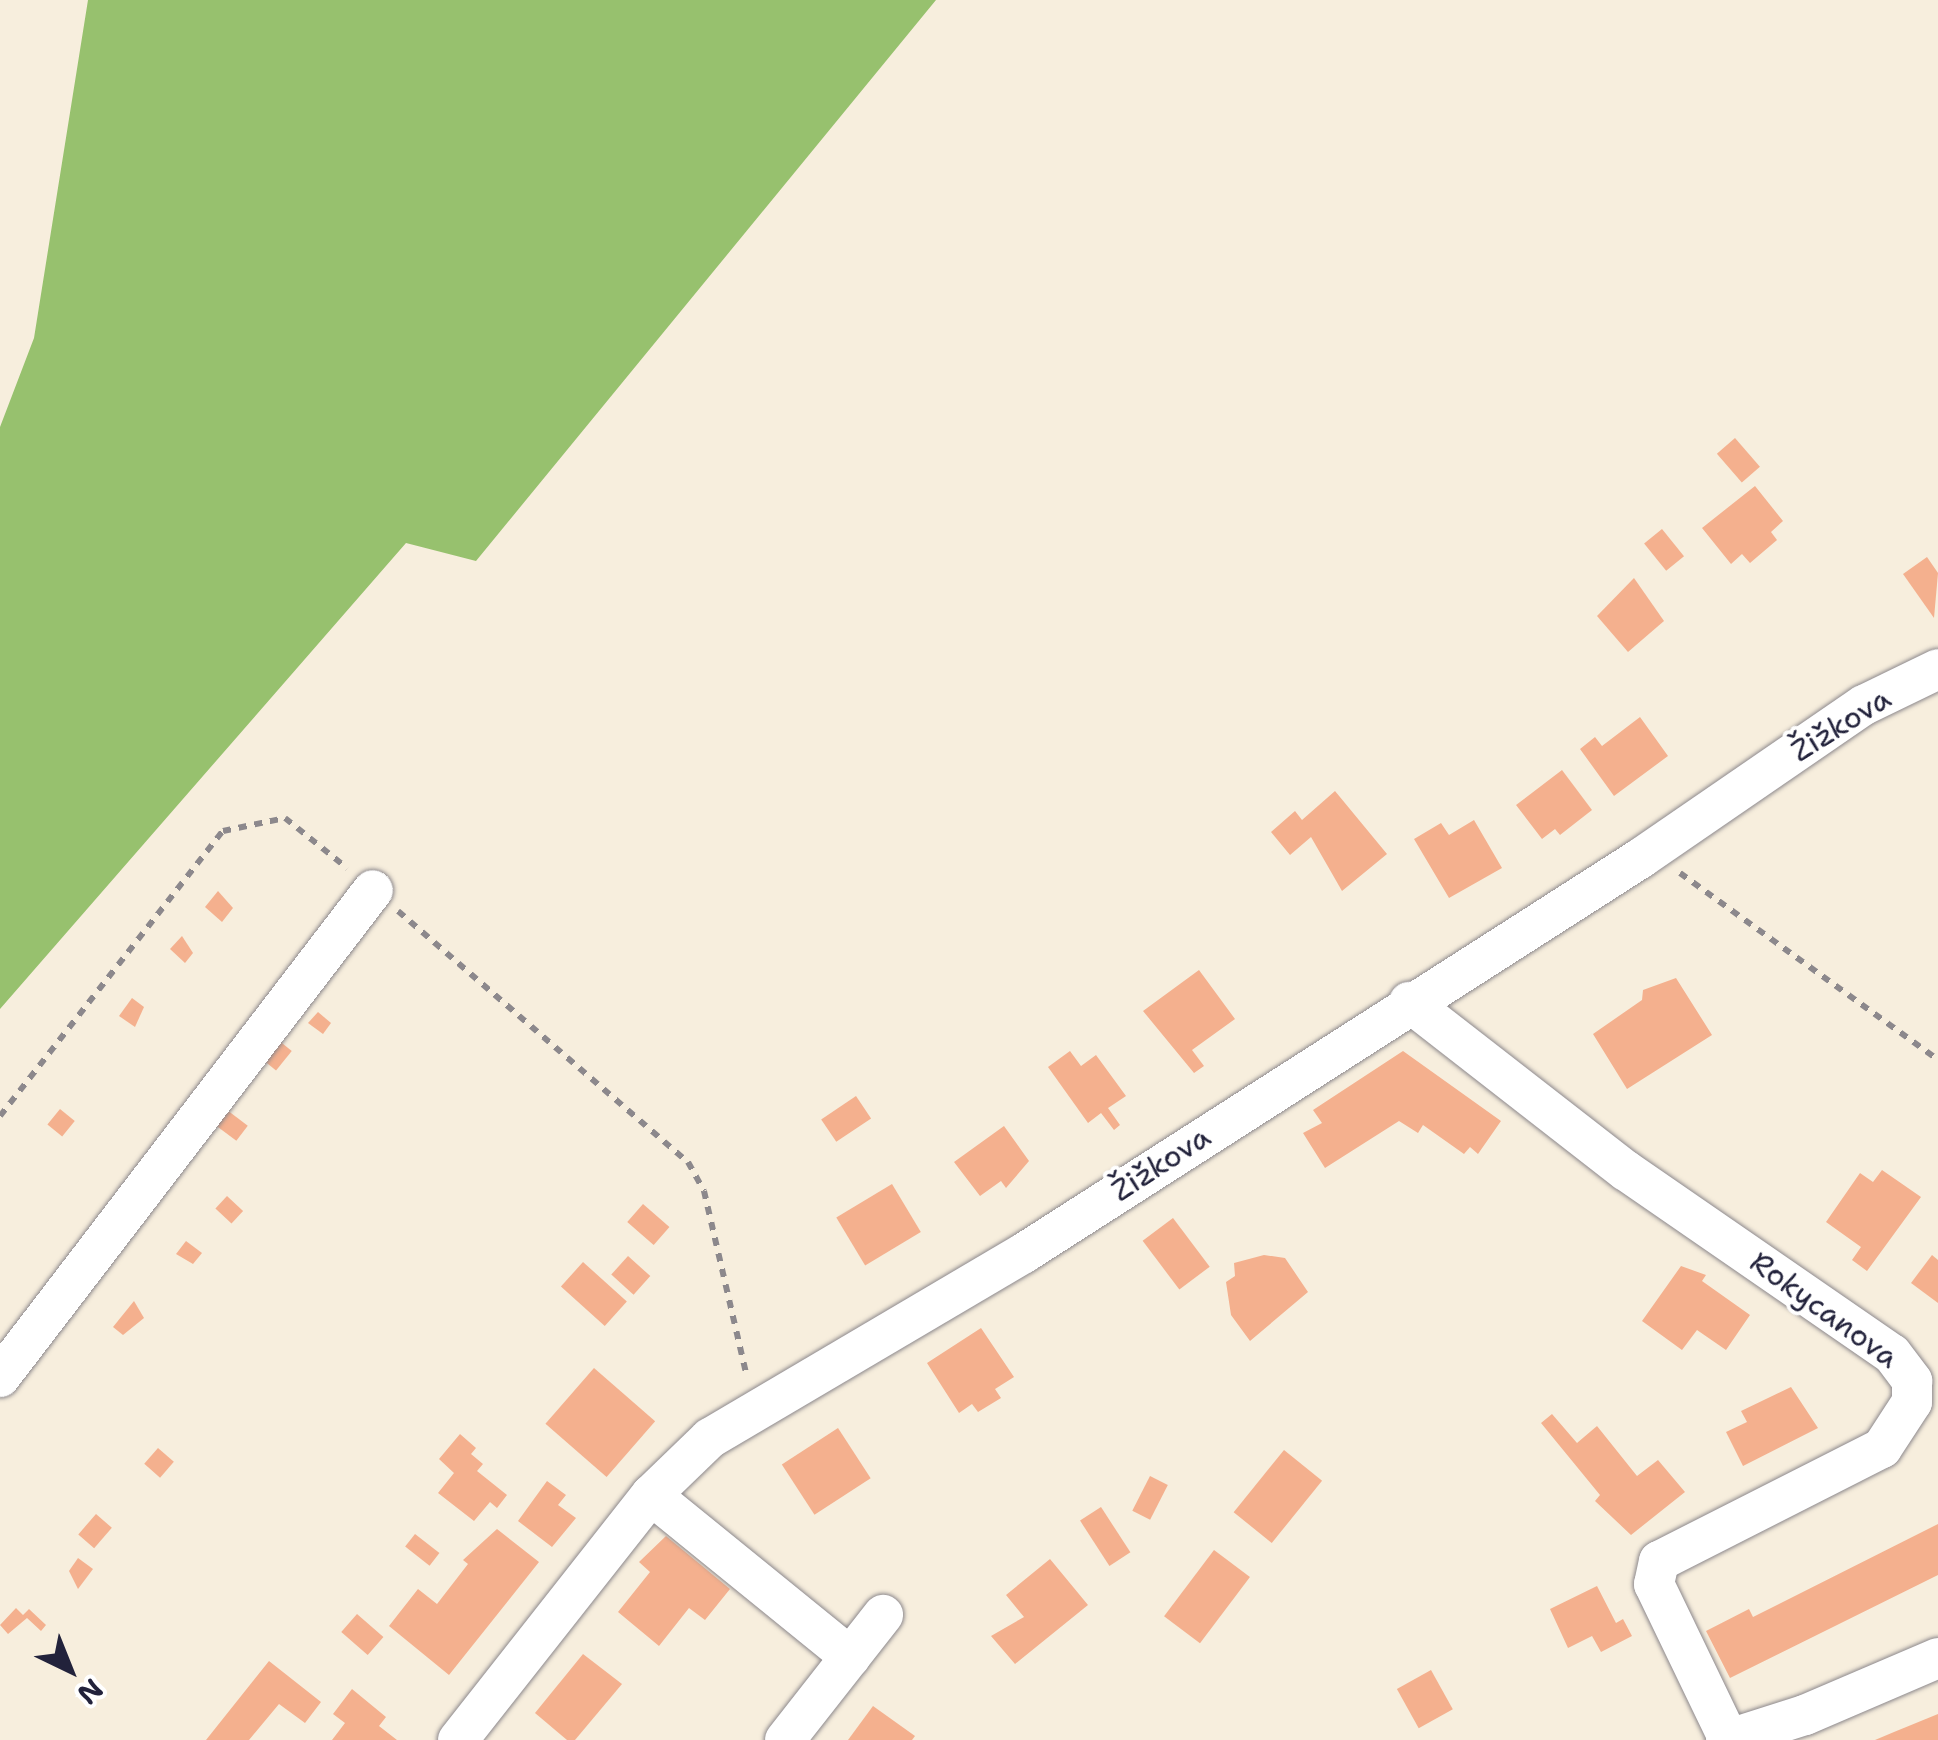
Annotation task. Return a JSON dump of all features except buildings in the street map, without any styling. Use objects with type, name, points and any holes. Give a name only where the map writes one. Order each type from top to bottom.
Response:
[{"type":"street","name":"Žižkova","points":[[458,1740],[651,1495],[710,1438],[1024,1253],[1408,1002],[1650,852],[1864,705],[1938,669]]},
{"type":"street","points":[[0,1377],[373,890]]},
{"type":"street","name":"Rokycanova","points":[[1408,1002],[1625,1170],[1892,1354],[1912,1381],[1912,1402],[1882,1448],[1659,1561],[1654,1584],[1727,1740]]},
{"type":"street","points":[[651,1495],[850,1657]]},
{"type":"street","points":[[786,1740],[883,1614]]},
{"type":"street","points":[[1727,1740],[1805,1715],[1938,1658]]},
{"type":"path","points":[[0,1116],[224,831],[285,818],[688,1162],[704,1191],[756,1413]]},
{"type":"path","points":[[1650,852],[1938,1060]]},
{"type":"green space","points":[[88,0],[936,0],[476,561],[406,543],[0,1009],[0,427],[34,338]]}]
